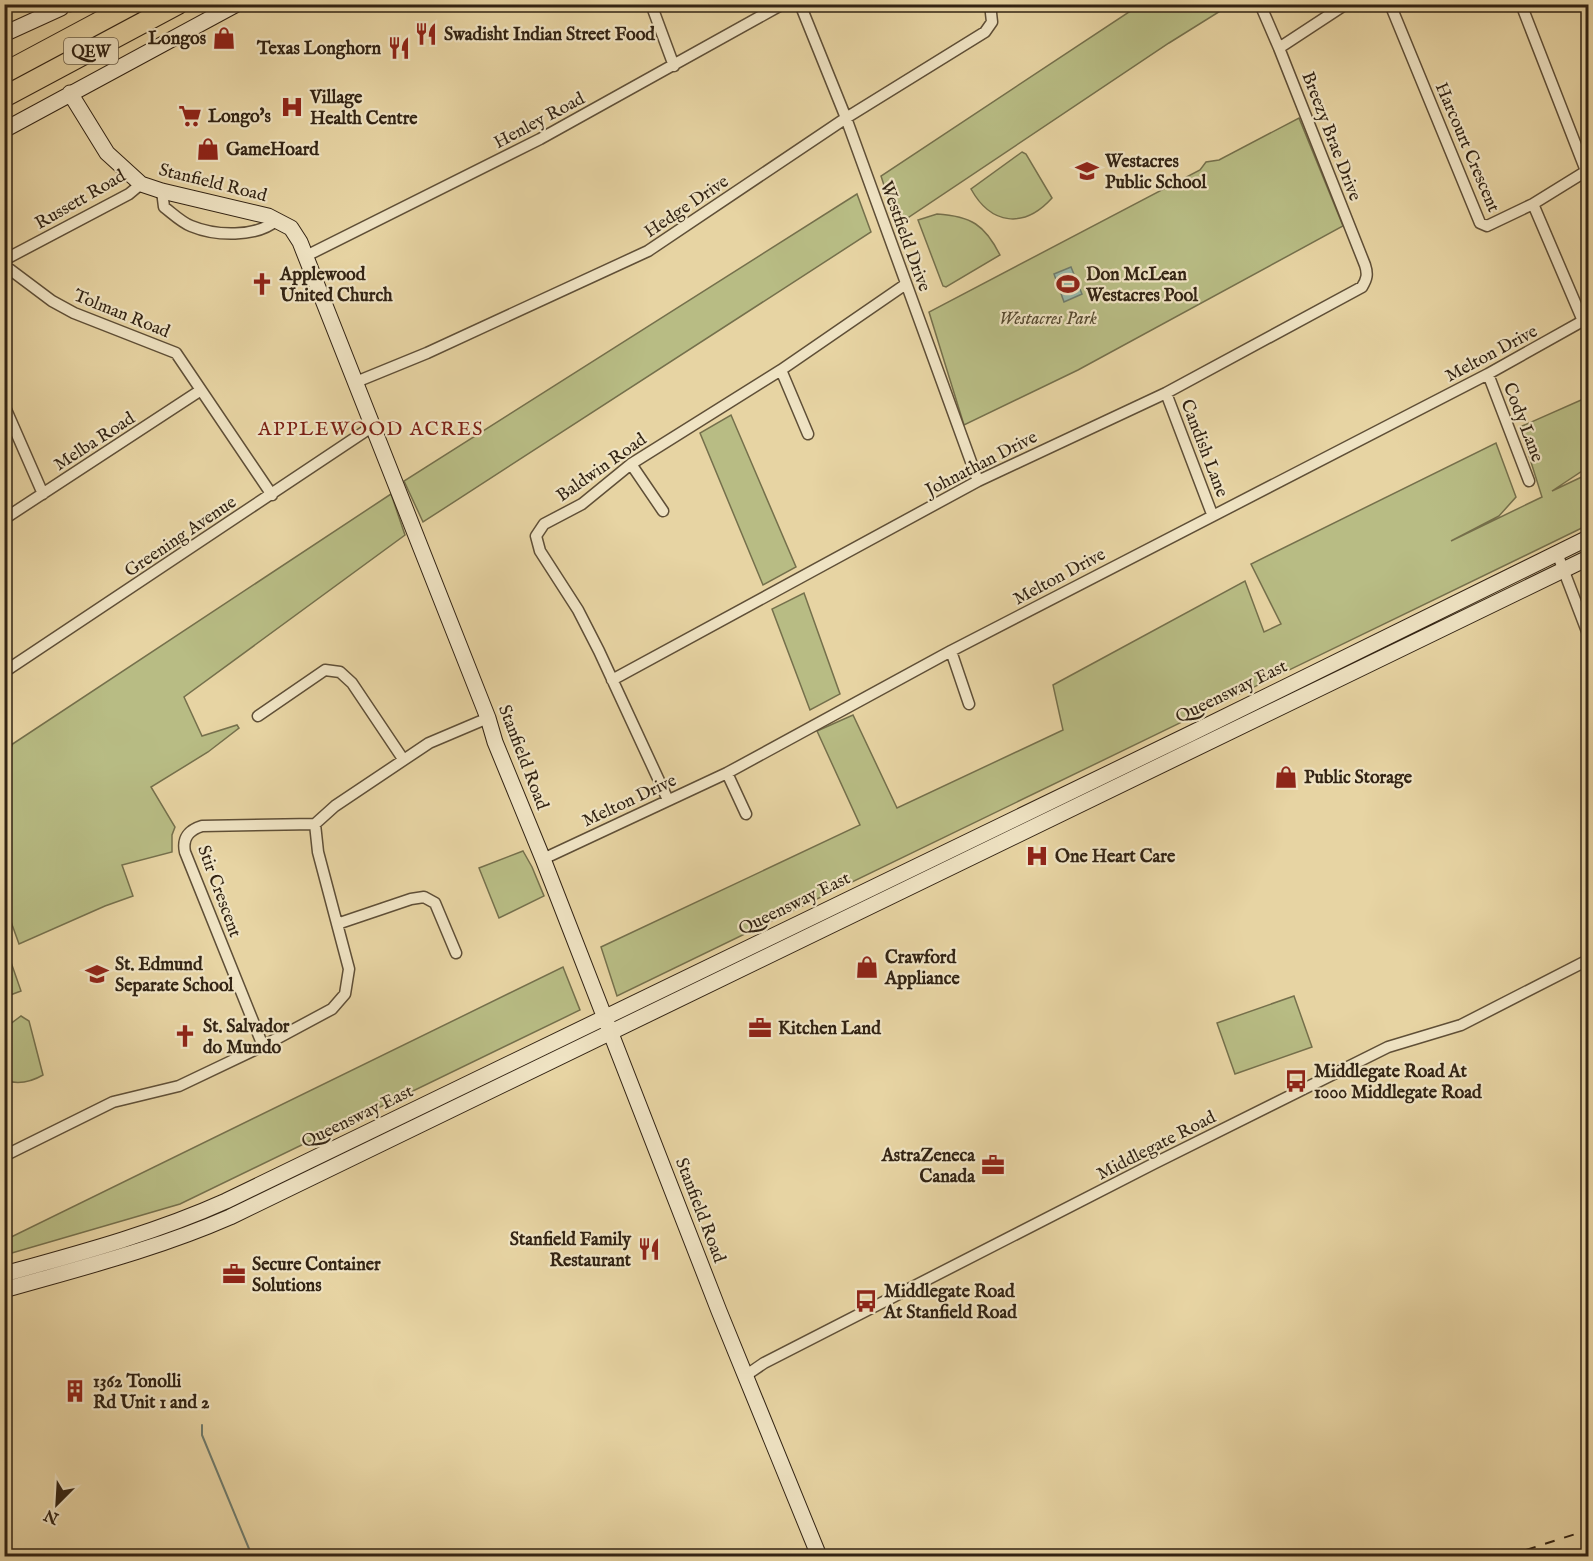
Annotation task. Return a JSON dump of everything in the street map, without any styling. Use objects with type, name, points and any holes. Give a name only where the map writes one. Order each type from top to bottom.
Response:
[{"type":"highway","name":"QEW","points":[[4,73],[133,4]]},
{"type":"highway","name":"QEW","points":[[4,97],[178,4]]},
{"type":"main road","points":[[4,130],[237,4]]},
{"type":"main road","points":[[4,34],[69,6]]},
{"type":"main road","name":"Stanfield Road","points":[[70,93],[107,153],[141,184],[162,191],[256,212],[287,226],[296,234],[374,426],[488,718],[495,742],[745,1376],[819,1557]]},
{"type":"main road","name":"Queensway East","points":[[4,1290],[137,1252],[192,1233],[252,1206],[607,1024],[1588,538]]},
{"type":"main road","name":"Queensway East","points":[[4,1274],[137,1236],[194,1215],[607,1024],[1588,558]]},
{"type":"street","points":[[651,4],[674,66]]},
{"type":"street","name":"Henley Road","points":[[306,256],[540,139],[783,4]]},
{"type":"street","name":"Westfield Drive","points":[[800,4],[846,118],[978,481]]},
{"type":"street","name":"Hedge Drive","points":[[356,382],[427,353],[648,251],[846,118],[985,32],[992,22],[990,4]]},
{"type":"street","name":"Breezy Brae Drive","points":[[1260,4],[1365,264],[1366,280]]},
{"type":"street","points":[[1279,48],[1346,4]]},
{"type":"street","name":"Harcourt Crescent","points":[[1390,4],[1480,223],[1487,226],[1533,204],[1587,170]]},
{"type":"street","points":[[1521,4],[1587,170]]},
{"type":"street","name":"Russett Road","points":[[4,260],[129,194],[141,184]]},
{"type":"street","points":[[162,191],[164,207],[189,225],[213,232],[253,230],[271,225],[276,220]]},
{"type":"street","points":[[1533,204],[1586,320]]},
{"type":"street","name":"Tolman Road","points":[[4,265],[52,301],[74,313],[176,353],[272,495]]},
{"type":"street","name":"Johnathan Drive","points":[[612,680],[978,481],[1166,393],[1362,287],[1366,280]]},
{"type":"street","name":"Baldwin Road","points":[[668,800],[579,610],[540,551],[536,536],[544,524],[582,504],[631,464],[781,370],[906,284]]},
{"type":"street","name":"Melton Drive","points":[[543,859],[728,773],[951,651],[1212,514],[1488,374],[1586,320]]},
{"type":"street","points":[[781,370],[808,434]]},
{"type":"street","name":"Cody Lane","points":[[1488,374],[1529,481]]},
{"type":"street","name":"Melba Road","points":[[4,519],[201,390]]},
{"type":"street","name":"Candish Lane","points":[[1166,393],[1212,514]]},
{"type":"street","points":[[4,405],[43,494]]},
{"type":"street","name":"Greening Avenue","points":[[4,672],[374,426]]},
{"type":"street","points":[[631,464],[663,511]]},
{"type":"street","points":[[1557,553],[1588,634]]},
{"type":"street","points":[[951,651],[969,704]]},
{"type":"street","points":[[258,716],[325,670],[340,672],[351,683],[403,759]]},
{"type":"street","points":[[4,1156],[112,1102],[179,1086],[263,1046],[332,1009],[345,994],[349,969],[318,852],[315,824],[335,806],[429,743],[488,718]]},
{"type":"street","points":[[728,773],[746,814]]},
{"type":"street","name":"Stir Crescent","points":[[263,1046],[185,852],[185,839],[190,831],[202,826],[315,824]]},
{"type":"street","points":[[338,924],[411,899],[427,897],[436,906],[456,953]]},
{"type":"street","name":"Middlegate Road","points":[[745,1376],[764,1363],[1153,1164],[1381,1051],[1461,1025],[1588,960]]},
{"type":"green space","points":[[1141,4],[1230,5],[1169,43],[897,225],[881,176]]},
{"type":"green space","name":"Westacres Park","points":[[1299,118],[1343,226],[1078,370],[964,425],[929,312],[1200,170],[1206,162],[1219,160]]},
{"type":"green space","points":[[1022,152],[1026,154],[1052,198],[1030,215],[1008,219],[988,210],[971,189]]},
{"type":"green space","points":[[857,194],[871,232],[423,522],[404,481]]},
{"type":"green space","points":[[937,214],[959,217],[976,224],[989,236],[1000,255],[946,287],[943,286],[918,220]]},
{"type":"green space","points":[[1588,397],[1588,467],[1552,491],[1588,474],[1588,525],[617,996],[601,947],[860,825],[817,731],[853,715],[897,808],[1063,730],[1053,685],[1245,581],[1264,632],[1281,624],[1251,564],[1496,443],[1516,497],[1499,516],[1451,541],[1542,497],[1520,427]]},
{"type":"green space","points":[[731,415],[796,567],[763,585],[700,433]]},
{"type":"green space","points":[[391,494],[405,535],[184,697],[202,736],[237,725],[239,728],[208,752],[151,787],[175,827],[172,835],[172,852],[122,865],[133,896],[19,944],[5,905],[5,749]]},
{"type":"green space","points":[[804,593],[840,694],[810,710],[772,609]]},
{"type":"green space","points":[[523,851],[544,896],[499,918],[479,868]]},
{"type":"green space","points":[[5,945],[21,991],[4,997]]},
{"type":"green space","points":[[563,967],[580,1010],[180,1204],[5,1255],[5,1240]]},
{"type":"green space","points":[[1294,996],[1312,1047],[1235,1074],[1217,1023]]},
{"type":"green space","points":[[21,1016],[29,1021],[43,1075],[29,1081],[14,1082],[4,1080],[5,1028]]},
{"type":"shaded area","name":"Don McLean Westacres Pool","points":[[1071,267],[1082,294],[1064,302],[1054,274]]},
{"type":"waterway","points":[[202,1425],[202,1435],[252,1556]]},
{"type":"railway","points":[[1507,1556],[1588,1530]]},
{"type":"place","name":"Swadisht Indian Street Food","points":[[426,34]]},
{"type":"place","name":"Longos","points":[[224,38]]},
{"type":"place","name":"Texas Longhorn","points":[[399,48]]},
{"type":"place","name":"Village Health Centre","points":[[292,107]]},
{"type":"place","name":"Longo's","points":[[190,116]]},
{"type":"place","name":"GameHoard","points":[[208,149]]},
{"type":"place","name":"Westacres Public School","points":[[1087,171]]},
{"type":"place","name":"Applewood United Church","points":[[262,284]]},
{"type":"place","name":"Don McLean Westacres Pool","points":[[1068,284]]},
{"type":"place","name":"Public Storage","points":[[1286,777]]},
{"type":"place","name":"One Heart Care","points":[[1037,856]]},
{"type":"place","name":"Crawford Appliance","points":[[867,967]]},
{"type":"place","name":"St. Edmund Separate School","points":[[97,974]]},
{"type":"place","name":"Kitchen Land","points":[[760,1028]]},
{"type":"place","name":"St. Salvador do Mundo","points":[[185,1036]]},
{"type":"place","name":"Middlegate Road At 1000 Middlegate Road","points":[[1296,1081]]},
{"type":"place","name":"AstraZeneca Canada","points":[[993,1165]]},
{"type":"place","name":"Stanfield Family Restaurant","points":[[649,1249]]},
{"type":"place","name":"Secure Container Solutions","points":[[234,1274]]},
{"type":"place","name":"Middlegate Road At Stanfield Road","points":[[866,1301]]},
{"type":"place","name":"1362 Tonolli Rd Unit 1 and 2","points":[[75,1391]]},
{"type":"district","name":"APPLEWOOD ACRES","points":[[371,428]]}]
